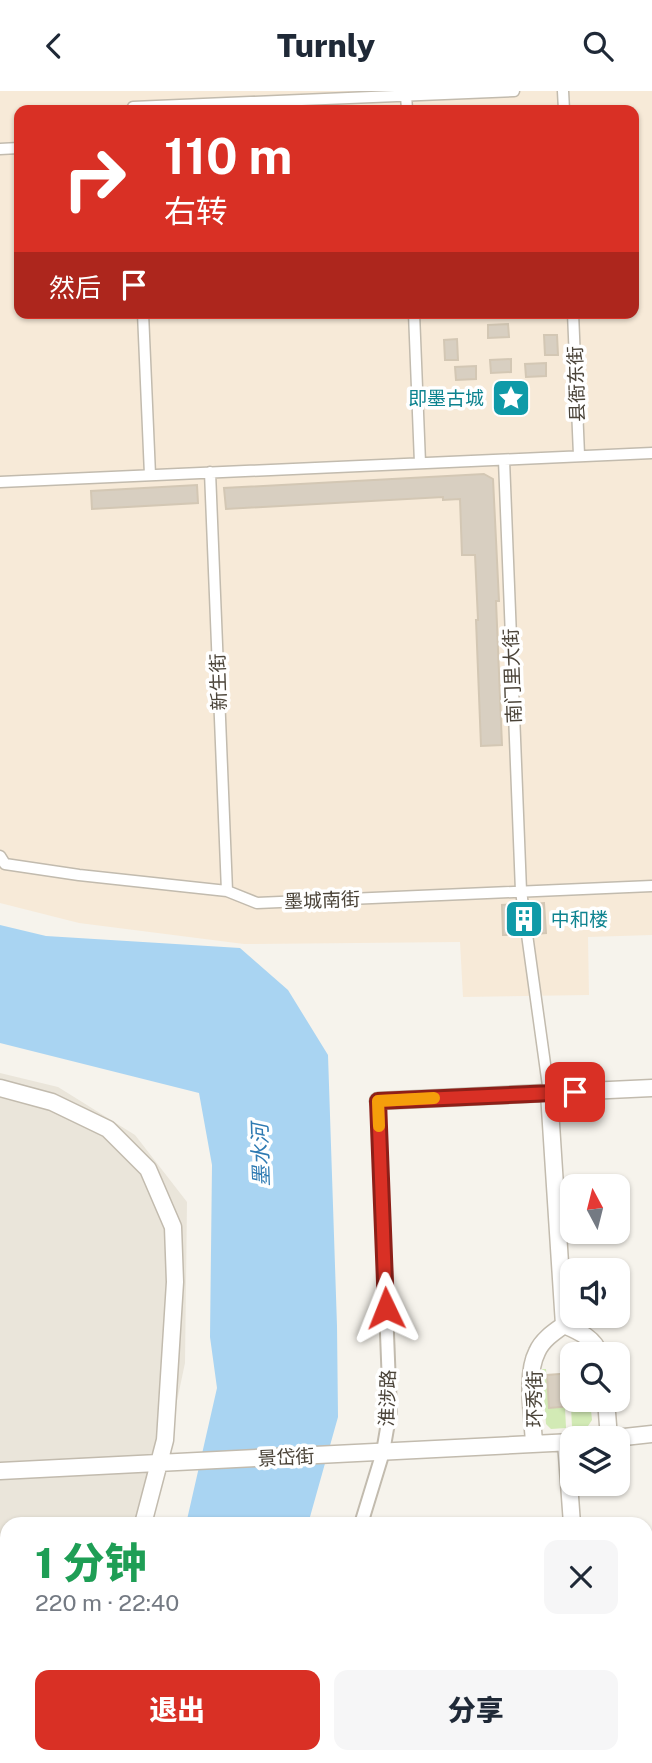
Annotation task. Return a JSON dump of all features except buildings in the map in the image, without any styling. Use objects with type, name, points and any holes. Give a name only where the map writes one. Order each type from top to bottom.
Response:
[{"type":"street","points":[[211,105],[514,91]]},
{"type":"street","points":[[406,95],[407,105]]},
{"type":"street","points":[[143,319],[150,475]]},
{"type":"street","points":[[414,319],[420,463]]},
{"type":"street","name":"县衙东街","points":[[573,319],[579,456]]},
{"type":"street","points":[[0,482],[652,453]]},
{"type":"street","name":"南门里大街","points":[[504,460],[521,891],[549,1093]]},
{"type":"street","name":"新生街","points":[[210,473],[227,891]]},
{"type":"street","name":"墨城南街","points":[[0,856],[5,864],[227,891],[257,903],[652,885]]},
{"type":"street","points":[[0,1088],[52,1102],[108,1129],[148,1169],[173,1227],[174,1296],[166,1440],[145,1517]]},
{"type":"street","points":[[378,1101],[652,1089]]},
{"type":"street","points":[[549,1093],[560,1263]]},
{"type":"street","name":"淮涉路","points":[[363,1517],[383,1452],[390,1411],[378,1101]]},
{"type":"street","name":"环秀街","points":[[534,1444],[530,1372],[537,1351],[560,1328]]},
{"type":"street","points":[[571,1328],[592,1342]]},
{"type":"street","points":[[630,1436],[652,1434]]},
{"type":"street","name":"景岱街","points":[[0,1471],[560,1443]]},
{"type":"street","name":"环秀街","points":[[571,1496],[572,1517]]},
{"type":"shaded area","name":"即墨古城","points":[[0,91],[652,91],[652,935],[588,937],[589,995],[463,997],[460,942],[244,944],[79,923],[0,903]]},
{"type":"shaded area","points":[[0,1073],[58,1087],[135,1135],[187,1202],[185,1363],[152,1517],[0,1517]]},
{"type":"green space","points":[[542,1369],[546,1369],[549,1408],[560,1407],[560,1412],[565,1412],[566,1426],[551,1429],[546,1424]]},
{"type":"green space","points":[[571,1412],[591,1412],[592,1420],[588,1426],[572,1426]]},
{"type":"water","name":"墨水河","points":[[0,925],[46,936],[240,948],[288,990],[328,1055],[338,1417],[310,1517],[188,1517],[217,1388],[210,1337],[212,1165],[199,1093],[0,1043]]},
{"type":"slow traffic","points":[[379,1126],[378,1101],[434,1098]]},
{"type":"place","name":"即墨古城","points":[[511,398]]},
{"type":"place","name":"中和楼","points":[[524,919]]},
{"type":"route","points":[[386,1308],[378,1101],[575,1092]]}]
